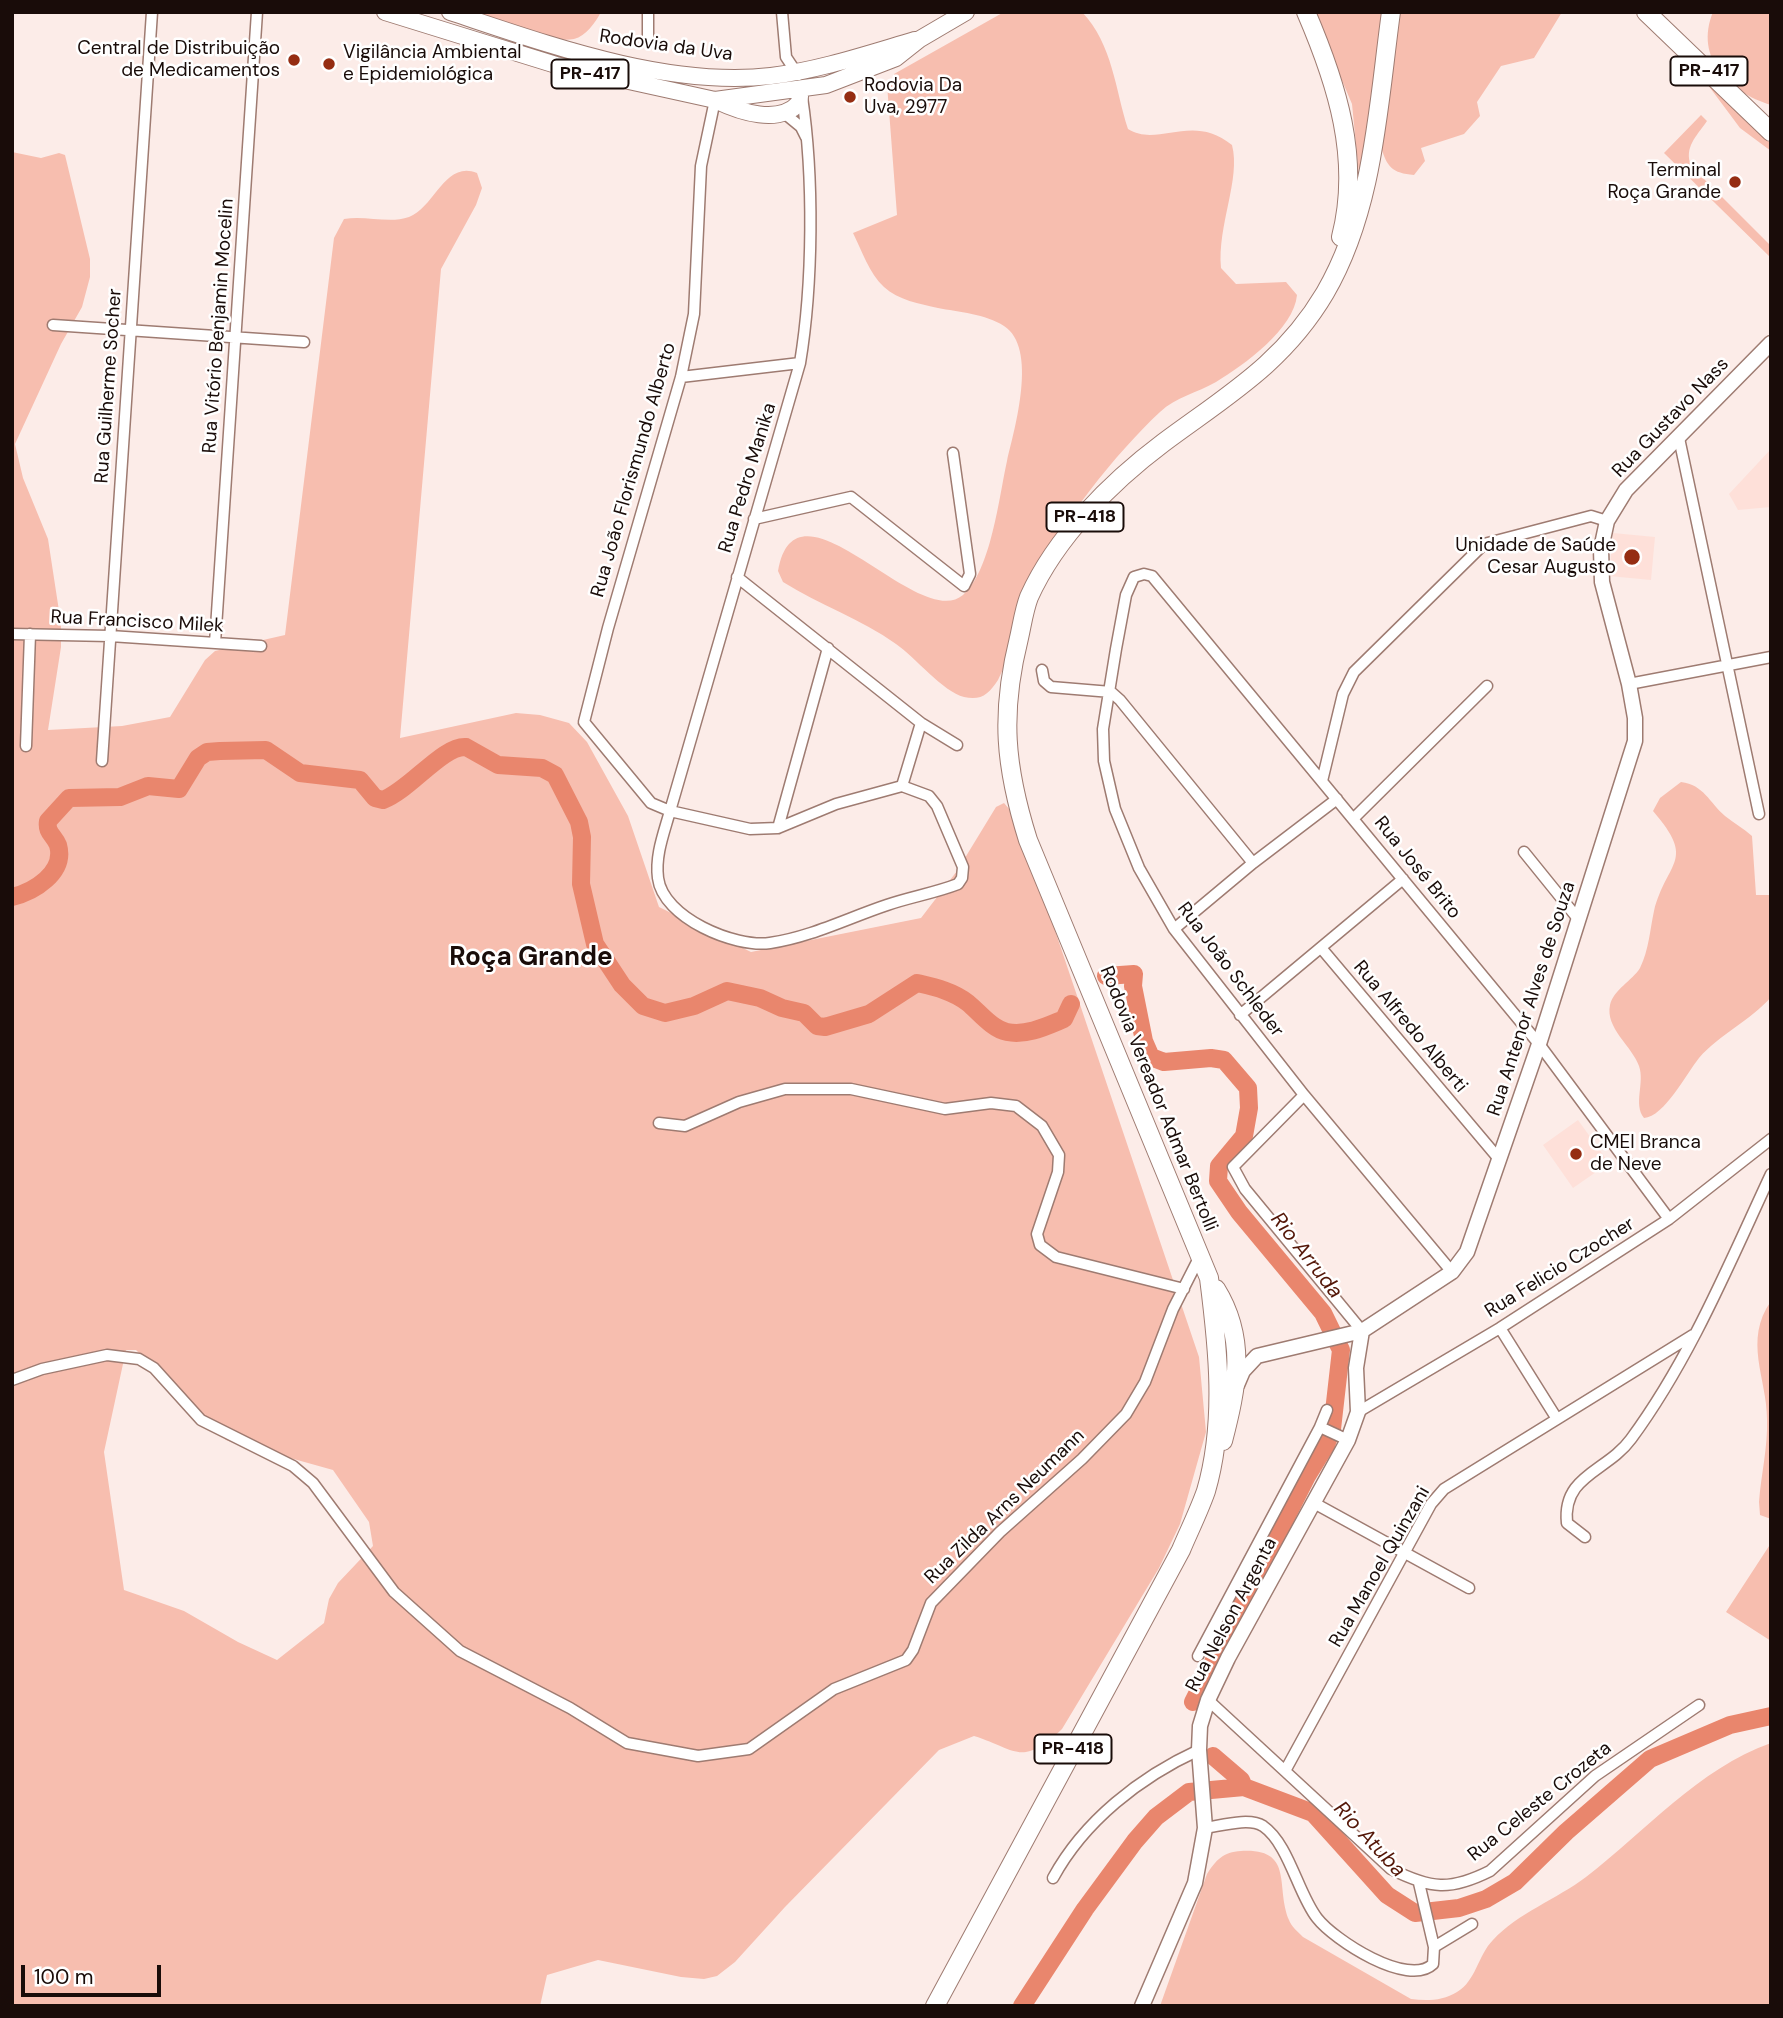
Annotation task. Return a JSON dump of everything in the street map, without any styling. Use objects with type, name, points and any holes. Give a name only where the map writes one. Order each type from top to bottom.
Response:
[{"type":"highway","name":"Rodovia Vereador Admar Bertolli","points":[[1306,12],[1343,114],[1350,169],[1344,227],[1331,278]]},
{"type":"highway","name":"Rodovia Vereador Admar Bertolli","points":[[935,2006],[1181,1550],[1206,1490],[1219,1401],[1218,1348],[1209,1278],[1028,841],[1012,790],[1006,740],[1012,664],[1029,598],[1063,541],[1111,487],[1162,444],[1237,392],[1268,365],[1299,330],[1331,278],[1358,216],[1370,166],[1391,12]]},
{"type":"highway","name":"PR-417","points":[[1646,12],[1771,132]]},
{"type":"highway","points":[[1206,1490],[1220,1453],[1237,1385],[1235,1346],[1229,1318],[1209,1278]]},
{"type":"main road","name":"Rodovia da Uva","points":[[385,12],[569,68],[715,100],[826,85],[896,58],[920,39],[966,12]]},
{"type":"main road","name":"Rodovia da Uva","points":[[450,12],[573,52],[624,64],[734,78],[836,64],[920,39]]},
{"type":"main road","points":[[715,100],[745,113],[784,113],[799,103],[801,89]]},
{"type":"main road","name":"Rua Gustavo Nass","points":[[1607,521],[1626,490],[1771,343]]},
{"type":"main road","name":"Rua Antenor Alves de Souza","points":[[1257,1356],[1362,1331],[1452,1272],[1467,1252],[1539,1044],[1635,741],[1635,718],[1629,684],[1602,582],[1601,549],[1607,521]]},
{"type":"main road","name":"Rua Nelson Argenta","points":[[1142,2006],[1195,1883],[1204,1822],[1200,1726],[1208,1700],[1348,1440],[1358,1412],[1356,1368],[1362,1331]]},
{"type":"main road","points":[[1235,1346],[1257,1356],[1243,1371],[1237,1385]]},
{"type":"street","name":"Rua Guilherme Socher","points":[[102,761],[152,12]]},
{"type":"street","name":"Rua Vitório Benjamin Mocelin","points":[[215,643],[257,12]]},
{"type":"street","points":[[648,12],[648,41]]},
{"type":"street","name":"Rua Pedro Manika","points":[[782,12],[786,57],[798,71],[809,147],[807,325],[800,363],[659,850],[658,881],[669,901],[708,931],[733,940],[768,944],[807,935],[904,899],[958,884],[962,878],[962,867],[937,806],[929,796],[902,786]]},
{"type":"street","name":"Rua João Florismundo Alberto","points":[[670,811],[650,803],[584,722],[608,628],[681,377],[694,314],[701,166],[715,100]]},
{"type":"street","points":[[784,113],[800,127],[809,147]]},
{"type":"street","points":[[53,325],[304,342]]},
{"type":"street","points":[[681,377],[800,363]]},
{"type":"street","points":[[1679,438],[1759,814]]},
{"type":"street","points":[[754,519],[850,497],[964,586],[970,574],[953,453]]},
{"type":"street","points":[[1322,782],[1343,694],[1354,672],[1460,565],[1484,544],[1591,516],[1607,521]]},
{"type":"street","name":"Rua José Brito","points":[[1126,594],[1134,577],[1144,574],[1152,576],[1539,1044],[1669,1219]]},
{"type":"street","points":[[737,577],[921,723],[957,745]]},
{"type":"street","name":"Rua João Schleder","points":[[1126,594],[1103,729],[1104,761],[1115,809],[1139,868],[1174,929],[1240,1015],[1452,1272]]},
{"type":"street","name":"Rua Francisco Milek","points":[[12,634],[110,636],[261,646]]},
{"type":"street","points":[[26,746],[30,634]]},
{"type":"street","points":[[778,828],[828,648]]},
{"type":"street","points":[[1629,684],[1771,657]]},
{"type":"street","points":[[1042,670],[1044,681],[1051,687],[1111,692],[1253,863]]},
{"type":"street","points":[[1353,819],[1487,686]]},
{"type":"street","points":[[670,811],[750,829],[778,828],[836,804],[902,786],[921,723]]},
{"type":"street","points":[[1174,929],[1253,863],[1337,799]]},
{"type":"street","points":[[1524,852],[1579,920]]},
{"type":"street","points":[[1240,1015],[1322,949],[1403,878]]},
{"type":"street","name":"Rua Alfredo Alberti","points":[[1322,949],[1499,1159]]},
{"type":"street","points":[[659,1123],[685,1126],[751,1098],[785,1089],[851,1089],[945,1109],[991,1103],[1016,1106],[1042,1126],[1059,1155],[1058,1172],[1037,1234],[1040,1245],[1056,1257],[1184,1289]]},
{"type":"street","points":[[1304,1095],[1233,1167],[1245,1189],[1362,1331]]},
{"type":"street","name":"Rua Felicio Czocher","points":[[1358,1412],[1500,1328],[1669,1219],[1771,1139]]},
{"type":"street","points":[[1585,1537],[1567,1523],[1565,1506],[1573,1487],[1627,1445],[1663,1396],[1771,1174]]},
{"type":"street","name":"Rua Zilda Arns Neumann","points":[[12,1380],[42,1369],[107,1355],[139,1359],[154,1368],[201,1420],[293,1466],[313,1483],[394,1592],[460,1651],[570,1708],[626,1742],[698,1756],[748,1749],[834,1689],[906,1660],[914,1650],[931,1603],[1000,1532],[1082,1460],[1126,1414],[1145,1382],[1200,1256]]},
{"type":"street","points":[[1500,1328],[1558,1419]]},
{"type":"street","name":"Rua Manoel Quinzani","points":[[1285,1771],[1431,1504],[1444,1489],[1693,1335]]},
{"type":"street","name":"Rua Nelson Argenta","points":[[1198,1656],[1327,1410]]},
{"type":"street","points":[[1320,1427],[1348,1440]]},
{"type":"street","points":[[1314,1503],[1469,1588]]},
{"type":"street","name":"Rua Celeste Crozeta","points":[[1208,1700],[1391,1869],[1419,1883],[1446,1887],[1469,1881],[1490,1871],[1595,1776],[1699,1705]]},
{"type":"street","points":[[1053,1878],[1069,1849],[1122,1798],[1171,1763],[1199,1750]]},
{"type":"street","points":[[1204,1822],[1247,1822],[1262,1825],[1277,1843],[1316,1917],[1334,1935],[1387,1967],[1405,1970],[1428,1969],[1433,1965],[1434,1947],[1419,1883]]},
{"type":"street","points":[[1434,1947],[1472,1924]]},
{"type":"shaded area","points":[[471,12],[601,12],[593,25],[582,35],[563,40],[537,35]]},
{"type":"shaded area","points":[[1004,12],[1082,12],[1107,53],[1128,129],[1151,135],[1203,131],[1232,145],[1234,173],[1222,236],[1221,268],[1236,284],[1286,282],[1297,295],[1287,321],[1266,345],[1216,382],[1166,407],[1143,428],[1090,490],[1046,558],[998,680],[984,695],[970,698],[947,688],[883,635],[783,582],[778,571],[789,544],[808,536],[833,543],[918,593],[943,601],[963,595],[981,569],[993,533],[1019,409],[1022,369],[1020,352],[1014,337],[997,322],[917,303],[884,287],[866,262],[853,233],[897,215],[887,84],[894,84],[894,74]]},
{"type":"shaded area","points":[[1313,12],[1387,12],[1367,153],[1359,175],[1352,104]]},
{"type":"shaded area","points":[[1399,12],[1562,12],[1534,58],[1501,66],[1477,102],[1480,116],[1464,134],[1421,148],[1425,161],[1414,175],[1395,171],[1386,160],[1381,147]]},
{"type":"shaded area","points":[[1713,12],[1771,12],[1771,105],[1742,91],[1719,71],[1708,44],[1708,29]]},
{"type":"shaded area","points":[[1702,77],[1771,144],[1771,151],[1740,128]]},
{"type":"shaded area","points":[[1701,115],[1707,121],[1690,148],[1691,166],[1771,246],[1771,258],[1664,153]]},
{"type":"shaded area","points":[[12,152],[41,158],[59,153],[65,155],[90,259],[90,277],[82,307],[61,344],[15,444],[23,478],[48,539],[61,624],[61,647],[48,730],[122,726],[170,717],[205,660],[215,651],[285,635],[334,238],[344,219],[393,220],[409,217],[418,212],[448,179],[457,173],[477,173],[482,188],[476,205],[441,269],[400,738],[516,713],[540,715],[569,723],[587,742],[628,816],[659,907],[751,952],[921,918],[957,871],[996,807],[1004,803],[1017,818],[1199,1357],[1206,1432],[1180,1524],[1159,1568],[1062,1729],[1048,1741],[1027,1752],[1009,1750],[974,1736],[939,1750],[785,1907],[735,1962],[717,1976],[704,1979],[681,1977],[598,1960],[547,1975],[540,2006],[12,2006]],"holes":[[[126,1350],[136,1350],[226,1440],[264,1455],[283,1456],[333,1470],[369,1522],[373,1546],[338,1583],[329,1599],[324,1623],[277,1660],[238,1642],[184,1611],[124,1590],[104,1452]]]},
{"type":"shaded area","points":[[1771,449],[1771,507],[1738,510],[1729,494]]},
{"type":"shaded area","name":"Unidade de Saúde Cesar Augusto","points":[[1613,533],[1655,537],[1651,580],[1609,576]]},
{"type":"shaded area","points":[[1681,782],[1701,790],[1725,816],[1752,836],[1756,895],[1771,895],[1771,997],[1707,1049],[1667,1103],[1652,1116],[1644,1118],[1639,1106],[1639,1066],[1611,1021],[1610,1005],[1615,994],[1640,968],[1659,894],[1675,861],[1674,841],[1653,811],[1660,798]]},
{"type":"shaded area","name":"CMEI Branca de Neve","points":[[1578,1120],[1609,1163],[1573,1188],[1543,1145]]},
{"type":"shaded area","points":[[1771,1301],[1771,1519],[1760,1515],[1767,1419],[1757,1345],[1763,1316]]},
{"type":"shaded area","points":[[1771,1543],[1771,1641],[1726,1612]]},
{"type":"shaded area","points":[[1771,1743],[1771,2006],[1160,2006],[1207,1874],[1225,1855],[1241,1851],[1258,1852],[1269,1856],[1276,1863],[1289,1920],[1303,1937],[1411,1999],[1440,1999],[1452,1995],[1469,1981],[1488,1946],[1503,1930],[1586,1877],[1674,1802],[1720,1768]]},
{"type":"waterway","name":"Rio Arruda","points":[[12,897],[38,886],[46,880],[57,864],[58,845],[48,828],[48,821],[69,798],[120,797],[148,786],[179,789],[198,758],[207,752],[266,750],[300,773],[360,780],[375,798],[383,800],[447,753],[466,747],[498,765],[542,768],[555,775],[579,822],[582,837],[581,884],[595,944],[622,985],[643,1006],[665,1013],[694,1006],[727,991],[760,998],[782,1008],[804,1013],[817,1026],[825,1027],[869,1014],[917,983],[956,995],[996,1027],[1007,1032],[1022,1033],[1064,1019],[1071,1004]]},
{"type":"waterway","name":"Rio Arruda","points":[[1106,976],[1134,974],[1133,986],[1144,1041],[1151,1057],[1164,1062],[1211,1058],[1224,1060],[1248,1088],[1249,1108],[1244,1136],[1219,1166],[1218,1181],[1239,1212],[1323,1313],[1341,1350],[1332,1429],[1326,1445],[1307,1476],[1193,1702]]},
{"type":"waterway","name":"Rio Atuba","points":[[1022,2006],[1085,1909],[1135,1841],[1156,1817],[1189,1792],[1244,1787],[1313,1813],[1387,1895],[1415,1913],[1459,1908],[1486,1899],[1515,1882],[1566,1832],[1650,1759],[1730,1725],[1771,1716]]},
{"type":"waterway","name":"Rio Arruda","points":[[1213,1756],[1241,1780],[1244,1787]]},
{"type":"place","name":"Central de Distribuição de Medicamentos","points":[[294,60]]},
{"type":"place","name":"Vigilância Ambiental e Epidemiológica","points":[[329,64]]},
{"type":"place","name":"Rodovia Da Uva, 2977","points":[[850,97]]},
{"type":"place","name":"Terminal Roça Grande","points":[[1735,182]]},
{"type":"place","name":"Unidade de Saúde Cesar Augusto","points":[[1632,557]]},
{"type":"place","name":"CMEI Branca de Neve","points":[[1576,1154]]},
{"type":"district","name":"Roça Grande","points":[[531,958]]}]
